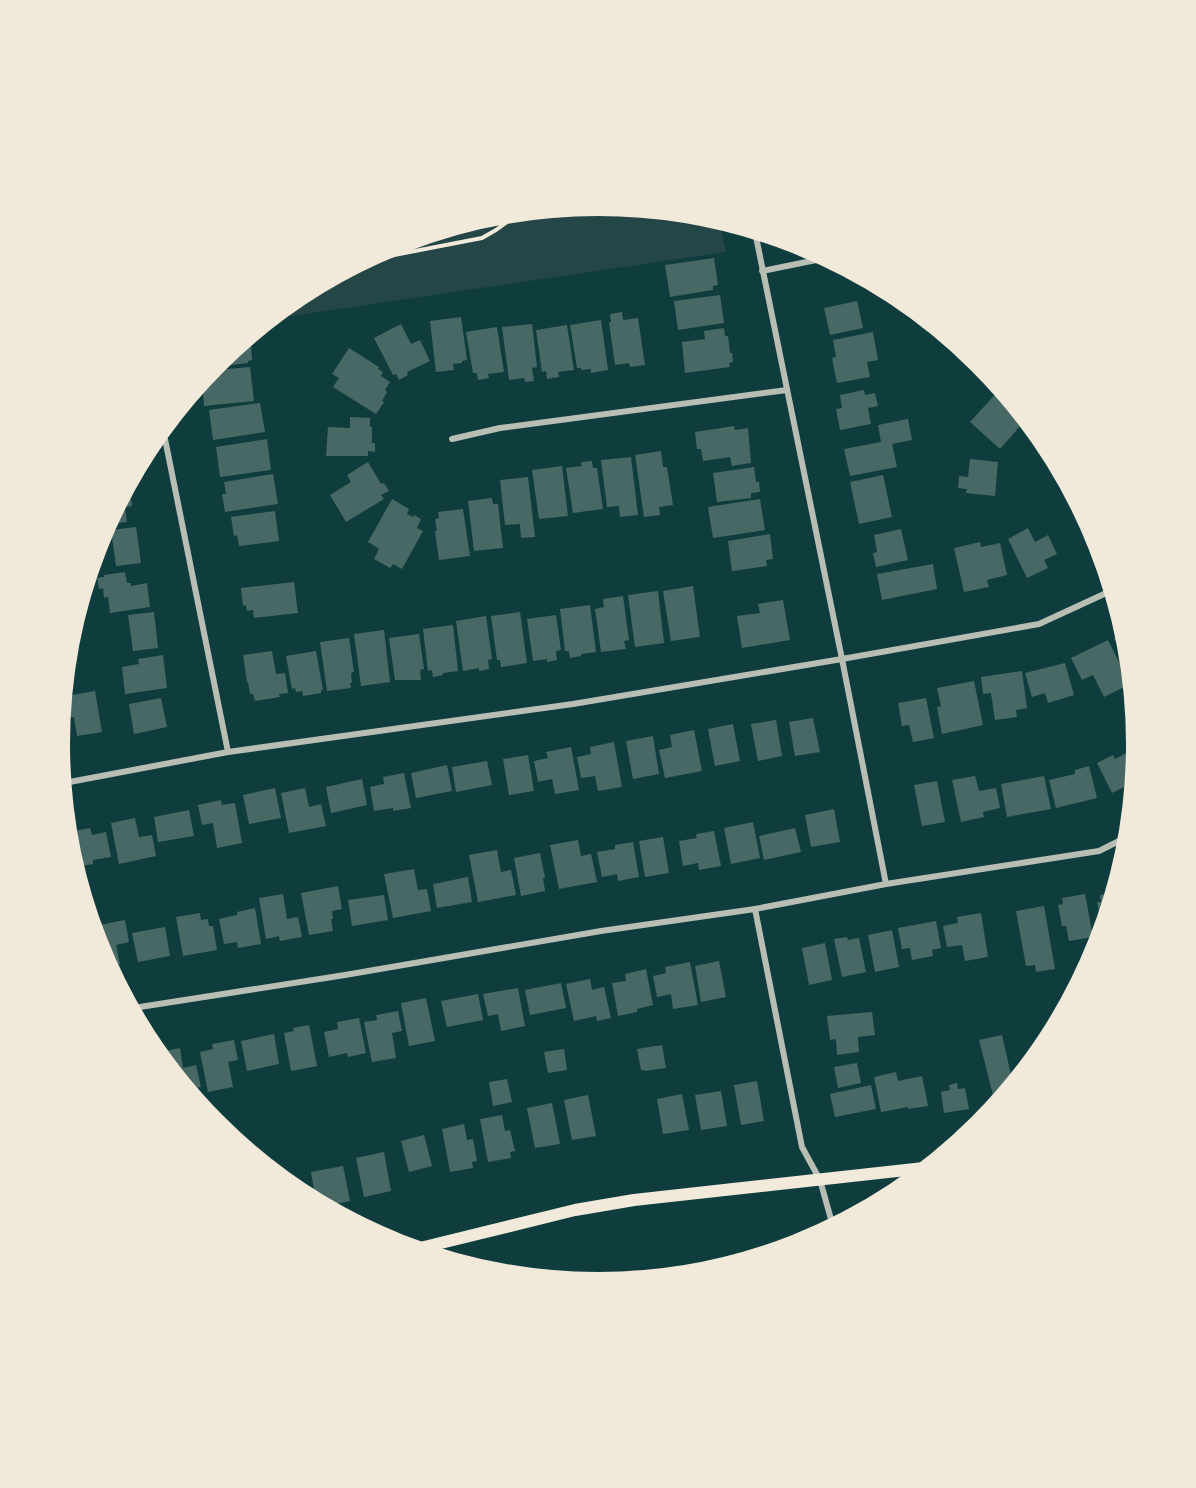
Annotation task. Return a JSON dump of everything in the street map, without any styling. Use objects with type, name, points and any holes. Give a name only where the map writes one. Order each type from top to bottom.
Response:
[{"type":"main road","points":[[424,1247],[529,1220],[634,1200],[918,1169]]},
{"type":"street","points":[[756,236],[886,884]]},
{"type":"street","points":[[762,271],[818,260]]},
{"type":"street","points":[[452,439],[500,428],[787,390]]},
{"type":"street","points":[[164,436],[228,752]]},
{"type":"street","points":[[67,782],[228,752],[573,704],[1039,624],[1108,592]]},
{"type":"street","points":[[136,1008],[345,975],[601,931],[755,909],[886,884],[1100,851],[1121,840]]},
{"type":"street","points":[[755,909],[802,1147],[820,1180],[832,1222]]},
{"type":"path","points":[[383,257],[482,238],[510,220]]},
{"type":"shaded area","points":[[563,213],[633,213],[667,217],[720,226],[726,252],[280,318],[332,283],[394,252],[460,230],[494,222]]},
{"type":"building","points":[[714,258],[718,285],[713,286],[713,290],[670,297],[665,265]]},
{"type":"building","points":[[720,295],[724,323],[678,330],[674,301]]},
{"type":"building","points":[[857,301],[863,328],[830,335],[824,308]]},
{"type":"building","points":[[622,312],[623,320],[638,318],[645,365],[630,367],[629,363],[615,365],[610,314]]},
{"type":"building","points":[[461,317],[467,360],[453,364],[454,370],[436,372],[430,321]]},
{"type":"building","points":[[601,320],[608,370],[591,373],[591,369],[577,368],[570,325]]},
{"type":"building","points":[[401,324],[411,344],[420,340],[430,361],[407,372],[408,375],[399,380],[396,374],[393,375],[374,338]]},
{"type":"building","points":[[532,324],[537,367],[532,368],[534,381],[525,382],[524,378],[509,380],[502,327]]},
{"type":"building","points":[[567,325],[574,370],[558,372],[559,377],[547,379],[546,371],[542,372],[536,330]]},
{"type":"building","points":[[497,327],[504,372],[488,374],[489,378],[478,380],[477,373],[473,373],[466,332]]},
{"type":"building","points":[[724,328],[725,336],[728,336],[730,353],[732,353],[733,362],[729,363],[730,367],[685,373],[682,342],[705,339],[704,331]]},
{"type":"building","points":[[873,332],[878,360],[867,362],[870,377],[837,383],[832,358],[836,357],[833,340]]},
{"type":"building","points":[[246,345],[251,345],[252,360],[248,363],[224,366]]},
{"type":"building","points":[[349,348],[379,367],[378,369],[383,372],[381,376],[390,382],[385,390],[387,392],[382,401],[384,402],[376,414],[333,387],[339,378],[332,374]]},
{"type":"building","points":[[250,367],[254,401],[204,406],[203,388],[220,370]]},
{"type":"building","points":[[864,390],[865,395],[875,393],[878,406],[868,408],[871,424],[840,430],[836,409],[842,408],[840,395]]},
{"type":"building","points":[[997,392],[1022,423],[1000,449],[970,422]]},
{"type":"building","points":[[260,403],[265,432],[213,440],[209,410]]},
{"type":"building","points":[[350,417],[370,418],[375,452],[368,451],[368,456],[326,456],[328,427],[350,428]]},
{"type":"building","points":[[908,419],[912,440],[892,444],[897,467],[850,476],[844,449],[881,442],[878,425]]},
{"type":"building","points":[[734,426],[735,430],[748,428],[751,463],[732,466],[730,457],[703,461],[701,449],[697,449],[695,432]]},
{"type":"building","points":[[267,439],[271,470],[220,477],[216,447]]},
{"type":"building","points":[[661,451],[663,467],[667,467],[673,505],[659,507],[660,515],[644,517],[635,455]]},
{"type":"building","points":[[631,457],[638,515],[620,517],[619,506],[607,507],[601,460]]},
{"type":"building","points":[[970,459],[998,462],[995,496],[966,493],[967,489],[958,488],[959,476],[968,477]]},
{"type":"building","points":[[592,461],[593,468],[597,468],[603,509],[573,513],[566,468],[582,466],[581,462]]},
{"type":"building","points":[[368,462],[381,484],[384,483],[389,491],[381,495],[384,499],[346,522],[330,495],[351,482],[347,475]]},
{"type":"building","points":[[562,466],[568,516],[539,519],[532,470]]},
{"type":"building","points":[[754,467],[760,492],[751,493],[751,498],[717,502],[713,473]]},
{"type":"building","points":[[273,474],[278,504],[225,512],[222,494],[226,494],[224,482]]},
{"type":"building","points":[[883,475],[892,517],[859,524],[850,482]]},
{"type":"building","points":[[528,477],[535,537],[521,538],[520,524],[505,525],[500,480]]},
{"type":"building","points":[[130,492],[132,506],[125,507],[127,522],[114,524]]},
{"type":"building","points":[[492,498],[493,504],[498,504],[503,548],[474,551],[468,501]]},
{"type":"building","points":[[392,499],[409,509],[407,514],[421,519],[417,528],[423,531],[402,569],[393,564],[390,568],[374,559],[379,549],[368,542]]},
{"type":"building","points":[[760,499],[765,530],[713,538],[708,507]]},
{"type":"building","points":[[463,509],[470,556],[439,560],[435,531],[437,531],[435,519],[439,518],[438,512]]},
{"type":"building","points":[[275,511],[279,541],[239,546],[237,535],[234,536],[231,517]]},
{"type":"building","points":[[136,527],[141,563],[116,566],[111,530]]},
{"type":"building","points":[[1028,528],[1035,542],[1048,535],[1057,554],[1044,560],[1048,568],[1027,578],[1008,539]]},
{"type":"building","points":[[901,529],[908,560],[876,567],[873,553],[877,552],[874,535]]},
{"type":"building","points":[[770,534],[773,559],[766,560],[767,566],[732,571],[728,541]]},
{"type":"building","points":[[980,542],[981,547],[1000,543],[1007,575],[987,580],[989,587],[964,592],[954,548]]},
{"type":"building","points":[[933,564],[937,589],[882,600],[877,574]]},
{"type":"building","points":[[125,572],[127,583],[131,583],[131,586],[147,583],[150,607],[110,613],[108,597],[104,598],[103,588],[99,589],[97,578]]},
{"type":"building","points":[[294,582],[298,613],[254,618],[253,610],[247,611],[246,605],[243,606],[241,588]]},
{"type":"building","points":[[693,586],[700,637],[671,641],[663,591]]},
{"type":"building","points":[[658,591],[664,643],[635,647],[628,595]]},
{"type":"building","points":[[623,596],[629,640],[624,641],[626,649],[601,652],[595,609],[604,607],[603,599]]},
{"type":"building","points":[[783,600],[790,640],[742,648],[737,616],[760,613],[758,604]]},
{"type":"building","points":[[590,605],[596,652],[570,658],[569,651],[565,651],[560,609]]},
{"type":"building","points":[[154,612],[158,648],[133,651],[128,615]]},
{"type":"building","points":[[520,612],[527,663],[501,667],[500,660],[497,660],[491,616]]},
{"type":"building","points":[[556,615],[561,650],[556,651],[557,660],[533,661],[527,619]]},
{"type":"building","points":[[486,616],[492,659],[488,660],[489,669],[463,671],[456,621]]},
{"type":"building","points":[[453,625],[458,671],[433,677],[432,670],[428,671],[423,629]]},
{"type":"building","points":[[384,630],[390,682],[361,686],[354,634]]},
{"type":"building","points":[[419,634],[424,669],[420,670],[421,680],[395,680],[389,638]]},
{"type":"building","points":[[1119,636],[1122,655],[1114,638]]},
{"type":"building","points":[[349,638],[354,672],[351,673],[351,688],[327,691],[320,642]]},
{"type":"building","points":[[1108,640],[1125,674],[1126,686],[1104,697],[1093,675],[1082,680],[1071,658]]},
{"type":"building","points":[[272,651],[276,674],[285,673],[288,693],[279,694],[280,697],[255,701],[253,694],[250,694],[243,655]]},
{"type":"building","points":[[316,651],[323,690],[321,693],[303,696],[302,691],[296,692],[295,688],[292,689],[286,656]]},
{"type":"building","points":[[163,655],[167,688],[125,694],[122,667],[139,664],[138,659]]},
{"type":"building","points":[[1065,663],[1074,695],[1048,703],[1045,693],[1032,697],[1025,673]]},
{"type":"building","points":[[1022,671],[1027,708],[1016,710],[1017,717],[995,720],[991,693],[983,694],[981,677]]},
{"type":"building","points":[[974,681],[983,725],[942,734],[937,707],[941,706],[937,688]]},
{"type":"building","points":[[95,691],[102,732],[77,736],[74,717],[67,718],[69,696]]},
{"type":"building","points":[[161,698],[167,727],[134,734],[129,704]]},
{"type":"building","points":[[926,698],[934,738],[913,742],[909,725],[902,726],[898,703]]},
{"type":"building","points":[[813,718],[820,752],[795,756],[789,722]]},
{"type":"building","points":[[776,720],[782,756],[758,761],[751,724]]},
{"type":"building","points":[[733,724],[740,761],[715,766],[708,729]]},
{"type":"building","points":[[694,730],[702,771],[665,778],[659,750],[672,747],[670,735]]},
{"type":"building","points":[[653,736],[659,774],[633,779],[626,741]]},
{"type":"building","points":[[614,742],[622,787],[598,791],[595,776],[581,778],[577,757],[591,754],[590,747]]},
{"type":"building","points":[[571,747],[579,790],[555,794],[552,779],[538,782],[534,761],[548,758],[546,752]]},
{"type":"building","points":[[1130,751],[1128,785],[1112,793],[1097,763],[1113,755],[1115,759]]},
{"type":"building","points":[[528,755],[534,791],[509,795],[503,759]]},
{"type":"building","points":[[487,761],[492,785],[456,792],[452,767]]},
{"type":"building","points":[[447,765],[452,791],[416,798],[411,773]]},
{"type":"building","points":[[1089,766],[1097,798],[1056,808],[1049,780],[1075,774],[1075,770]]},
{"type":"building","points":[[404,773],[411,808],[374,811],[370,787],[384,784],[383,777]]},
{"type":"building","points":[[975,776],[979,791],[996,788],[1000,808],[983,812],[984,817],[961,822],[952,780]]},
{"type":"building","points":[[1044,776],[1051,809],[1007,817],[1001,784]]},
{"type":"building","points":[[362,779],[367,805],[331,813],[326,787]]},
{"type":"building","points":[[937,781],[945,822],[922,826],[914,785]]},
{"type":"building","points":[[275,788],[281,818],[249,824],[243,795]]},
{"type":"building","points":[[305,788],[309,807],[321,804],[326,826],[289,833],[281,793]]},
{"type":"building","points":[[221,800],[222,805],[235,803],[242,843],[217,848],[213,823],[202,825],[198,805]]},
{"type":"building","points":[[834,809],[840,842],[811,847],[805,815]]},
{"type":"building","points":[[189,810],[194,836],[158,842],[154,817]]},
{"type":"building","points":[[135,818],[139,837],[152,835],[156,856],[119,864],[111,823]]},
{"type":"building","points":[[753,822],[760,858],[731,864],[724,828]]},
{"type":"building","points":[[90,828],[92,835],[106,832],[111,857],[93,860],[93,864],[80,866],[74,831]]},
{"type":"building","points":[[795,828],[801,852],[764,860],[759,836]]},
{"type":"building","points":[[714,831],[721,866],[699,870],[698,863],[683,866],[679,841],[697,838],[696,834]]},
{"type":"building","points":[[663,837],[669,873],[645,877],[639,841]]},
{"type":"building","points":[[578,840],[581,856],[591,854],[597,882],[559,889],[550,845]]},
{"type":"building","points":[[633,842],[639,877],[618,881],[617,874],[602,877],[597,852],[615,849],[615,845]]},
{"type":"building","points":[[497,850],[501,872],[511,870],[516,895],[478,902],[469,855]]},
{"type":"building","points":[[540,853],[545,891],[521,896],[514,858]]},
{"type":"building","points":[[414,869],[418,890],[427,889],[431,911],[393,918],[384,874]]},
{"type":"building","points":[[468,877],[472,902],[437,908],[433,884]]},
{"type":"building","points":[[338,886],[342,909],[332,911],[333,931],[309,935],[301,893]]},
{"type":"building","points":[[1109,893],[1101,919],[1097,902],[1101,902],[1100,895]]},
{"type":"building","points":[[283,894],[287,919],[298,917],[302,937],[280,941],[279,936],[266,939],[259,898]]},
{"type":"building","points":[[1085,894],[1093,937],[1069,941],[1066,926],[1062,926],[1058,905],[1063,904],[1062,898]]},
{"type":"building","points":[[384,895],[388,920],[352,926],[348,900]]},
{"type":"building","points":[[1044,906],[1055,969],[1036,972],[1035,965],[1026,966],[1016,911]]},
{"type":"building","points":[[255,908],[261,944],[238,948],[237,942],[224,944],[219,919]]},
{"type":"building","points":[[200,913],[201,920],[208,919],[209,926],[213,926],[217,950],[183,956],[176,917]]},
{"type":"building","points":[[981,913],[988,957],[965,961],[962,945],[947,947],[943,926],[958,923],[957,917]]},
{"type":"building","points":[[125,920],[129,942],[116,945],[120,964],[114,965],[98,925]]},
{"type":"building","points":[[936,921],[941,948],[932,950],[933,956],[912,960],[910,948],[902,949],[898,928]]},
{"type":"building","points":[[165,927],[170,956],[138,962],[132,933]]},
{"type":"building","points":[[892,930],[899,967],[875,972],[868,935]]},
{"type":"building","points":[[847,937],[848,940],[859,938],[866,972],[842,977],[834,939]]},
{"type":"building","points":[[825,943],[832,980],[809,985],[802,948]]},
{"type":"building","points":[[719,961],[726,997],[701,1002],[695,966]]},
{"type":"building","points":[[690,962],[698,1005],[673,1009],[671,994],[657,997],[653,976],[666,973],[665,967]]},
{"type":"building","points":[[646,969],[653,1005],[637,1009],[637,1012],[618,1016],[612,983],[626,981],[625,974]]},
{"type":"building","points":[[590,979],[592,990],[604,987],[611,1018],[597,1021],[596,1016],[574,1021],[566,984]]},
{"type":"building","points":[[561,983],[566,1008],[530,1015],[525,990]]},
{"type":"building","points":[[518,988],[525,1026],[501,1031],[498,1014],[488,1016],[483,994]]},
{"type":"building","points":[[478,994],[483,1020],[447,1027],[441,1001]]},
{"type":"building","points":[[426,998],[435,1041],[409,1046],[401,1003]]},
{"type":"building","points":[[398,1011],[402,1031],[392,1033],[396,1058],[372,1062],[364,1022],[377,1020],[376,1015]]},
{"type":"building","points":[[872,1012],[875,1035],[858,1037],[859,1052],[837,1055],[836,1039],[830,1040],[827,1016]]},
{"type":"building","points":[[359,1018],[366,1053],[348,1057],[347,1053],[329,1057],[324,1032],[338,1029],[337,1022]]},
{"type":"building","points":[[309,1025],[317,1066],[291,1071],[284,1033],[294,1031],[293,1028]]},
{"type":"building","points":[[274,1034],[279,1064],[247,1071],[241,1041]]},
{"type":"building","points":[[1002,1035],[1012,1078],[994,1099],[979,1040]]},
{"type":"building","points":[[234,1040],[238,1060],[228,1062],[233,1087],[208,1092],[200,1052],[213,1049],[212,1044]]},
{"type":"building","points":[[662,1045],[666,1068],[641,1070],[637,1049]]},
{"type":"building","points":[[180,1048],[183,1068],[196,1065],[201,1087],[193,1088],[164,1051]]},
{"type":"building","points":[[564,1049],[567,1070],[548,1073],[544,1052]]},
{"type":"building","points":[[857,1063],[861,1083],[838,1088],[834,1067]]},
{"type":"building","points":[[896,1072],[898,1081],[922,1076],[928,1106],[881,1112],[874,1077]]},
{"type":"building","points":[[507,1079],[512,1102],[493,1106],[489,1082]]},
{"type":"building","points":[[757,1081],[764,1121],[741,1125],[734,1085]]},
{"type":"building","points":[[957,1083],[958,1089],[965,1088],[969,1109],[944,1113],[941,1092],[950,1090],[949,1085]]},
{"type":"building","points":[[871,1085],[876,1109],[835,1117],[830,1094]]},
{"type":"building","points":[[721,1091],[727,1126],[701,1130],[695,1095]]},
{"type":"building","points":[[682,1094],[689,1130],[663,1134],[657,1099]]},
{"type":"building","points":[[588,1095],[596,1136],[572,1140],[564,1100]]},
{"type":"building","points":[[552,1103],[560,1144],[535,1148],[527,1108]]},
{"type":"building","points":[[502,1115],[505,1131],[510,1130],[515,1151],[510,1152],[511,1158],[488,1162],[480,1119]]},
{"type":"building","points":[[464,1124],[467,1140],[473,1139],[477,1161],[472,1162],[473,1168],[450,1172],[442,1129]]},
{"type":"building","points":[[424,1135],[432,1166],[409,1172],[401,1141]]},
{"type":"building","points":[[384,1152],[391,1191],[364,1197],[356,1158]]},
{"type":"building","points":[[343,1166],[350,1201],[331,1205],[315,1194],[311,1172]]}]
